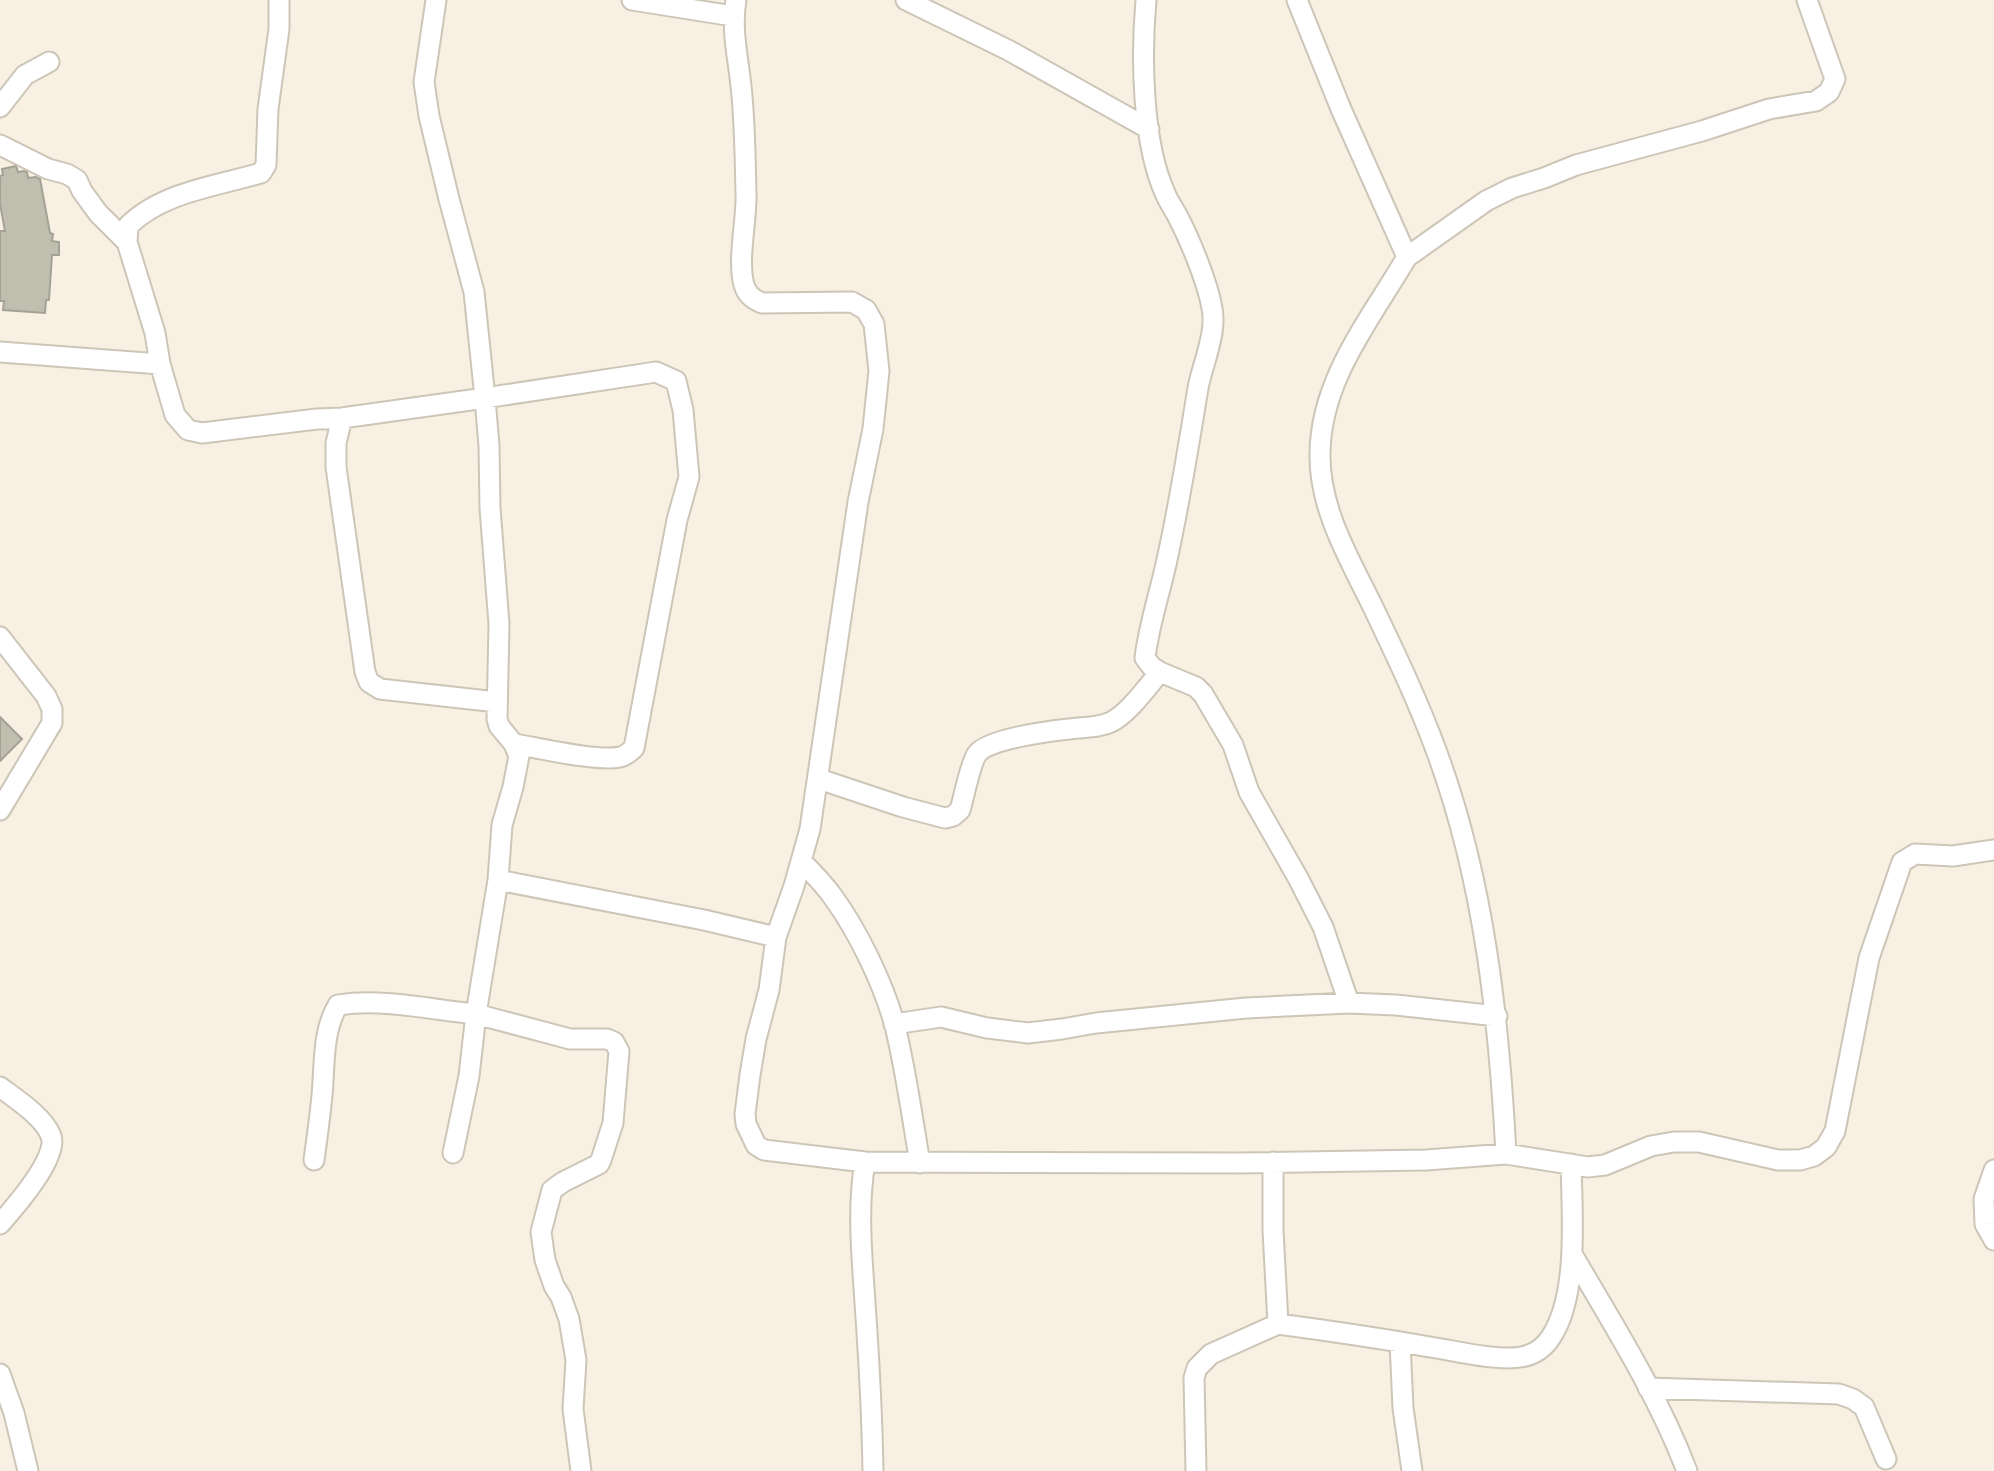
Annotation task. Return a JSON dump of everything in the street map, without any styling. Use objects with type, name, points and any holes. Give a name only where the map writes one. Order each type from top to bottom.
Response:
[{"type":"street","points":[[279,0],[279,29],[268,109],[264,170],[156,205],[139,215],[128,226],[127,242],[155,333],[160,363],[175,415],[188,430],[202,433],[342,418],[656,372],[676,381],[683,410],[689,477],[677,520],[634,748],[624,757],[608,758],[514,744]]},
{"type":"street","points":[[436,0],[424,82],[429,116],[474,292],[489,446],[490,509],[499,624],[499,726],[514,744],[519,756],[502,825],[498,880],[468,1076],[453,1153]]},
{"type":"street","points":[[632,0],[735,8],[746,197],[743,282],[752,299],[762,303],[852,302],[866,310],[874,324],[879,371],[873,429],[858,502],[819,779],[810,829],[776,937],[769,990],[750,1075],[746,1124],[756,1145],[764,1150],[865,1162],[920,1163],[1273,1163],[1426,1160],[1506,1154],[1588,1167],[1605,1165],[1651,1146],[1699,1142],[1778,1160],[1800,1160],[1814,1156],[1826,1147],[1835,1130],[1869,958],[1902,862],[1915,854],[1953,856],[1994,850]]},
{"type":"street","points":[[906,0],[1008,50],[1149,129]]},
{"type":"street","points":[[1146,0],[1143,63],[1155,163],[1165,193],[1197,262],[1212,306],[1213,322],[1199,386],[1185,475],[1168,559],[1148,632],[1145,658],[1160,672],[1196,687],[1203,694],[1233,745],[1249,792],[1323,927],[1349,1003]]},
{"type":"street","points":[[1297,0],[1341,109],[1407,257]]},
{"type":"street","points":[[1506,1154],[1497,1016],[1472,866],[1437,751],[1400,663],[1334,524],[1325,493],[1320,459],[1328,401],[1341,366],[1407,257],[1486,201],[1512,188],[1576,165],[1702,131],[1769,109],[1816,101],[1829,92],[1835,79],[1807,0]]},
{"type":"street","points":[[0,107],[25,75],[49,62]]},
{"type":"street","points":[[0,145],[77,180],[98,213],[127,242]]},
{"type":"street","points":[[0,352],[160,363]]},
{"type":"street","points":[[342,418],[337,443],[337,479],[365,673],[369,682],[380,689],[497,702]]},
{"type":"street","points":[[0,637],[46,696],[52,709],[52,723],[0,810]]},
{"type":"street","points":[[819,779],[903,807],[945,818],[953,816],[960,810],[978,753],[986,747],[1013,738],[1113,722],[1160,672]]},
{"type":"street","points":[[801,861],[833,897],[862,945],[894,1024],[920,1163]]},
{"type":"street","points":[[498,880],[704,920],[776,937]]},
{"type":"street","points":[[894,1024],[941,1017],[987,1028],[1028,1033],[1096,1023],[1246,1008],[1349,1003],[1396,1005],[1497,1016]]},
{"type":"street","points":[[314,1160],[326,1033],[338,1005],[387,1004],[476,1014],[570,1039],[607,1039],[614,1042],[619,1051],[612,1123],[601,1160],[599,1164],[552,1190],[541,1232],[545,1260],[565,1308],[576,1360],[573,1409],[581,1471]]},
{"type":"street","points":[[0,1087],[45,1125],[52,1138],[52,1150],[44,1166],[0,1224]]},
{"type":"street","points":[[865,1162],[860,1191],[860,1240],[873,1471]]},
{"type":"street","points":[[1273,1163],[1278,1324]]},
{"type":"street","points":[[1196,1471],[1194,1378],[1198,1368],[1211,1354],[1278,1324],[1478,1355],[1517,1358],[1532,1354],[1545,1344],[1552,1335],[1567,1296],[1572,1254],[1572,1164]]},
{"type":"street","points":[[1994,1170],[1984,1199],[1985,1224],[1994,1240]]},
{"type":"street","points":[[1572,1254],[1648,1388],[1679,1449],[1687,1471]]},
{"type":"street","points":[[1401,1342],[1404,1419],[1412,1471]]},
{"type":"street","points":[[0,1374],[14,1413],[28,1471]]},
{"type":"street","points":[[1648,1388],[1839,1394],[1853,1399],[1864,1408],[1886,1459]]},
{"type":"building","points":[[16,166],[18,172],[27,172],[28,178],[40,179],[50,233],[53,234],[52,241],[59,242],[59,255],[52,255],[49,300],[46,300],[45,313],[3,310],[4,301],[0,301],[0,231],[5,231],[0,204],[0,176],[3,175],[2,169]]},
{"type":"building","points":[[0,717],[22,739],[0,761]]}]
